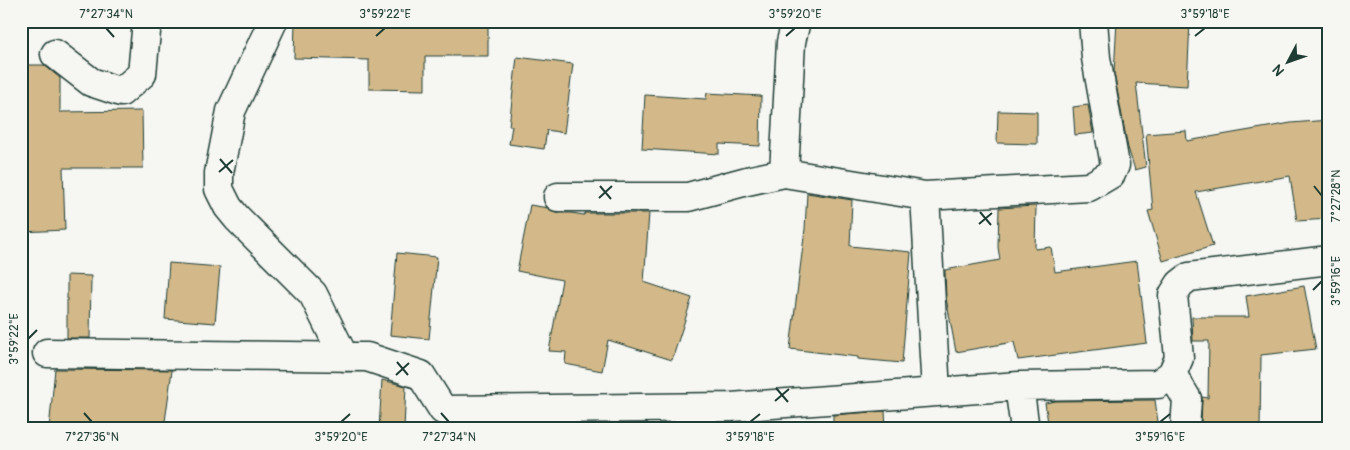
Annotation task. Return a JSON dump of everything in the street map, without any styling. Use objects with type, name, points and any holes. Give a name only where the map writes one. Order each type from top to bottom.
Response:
[{"type":"street","points":[[55,54],[91,82],[121,92],[142,74],[146,21]]},
{"type":"street","points":[[273,21],[231,111],[219,173],[219,189],[228,207],[237,218],[313,294],[344,357]]},
{"type":"street","points":[[784,173],[791,42],[796,21]]},
{"type":"street","points":[[558,197],[688,198],[747,181],[784,173],[925,196],[1089,187],[1111,174],[1115,166],[1096,58],[1093,21]]},
{"type":"street","points":[[925,196],[936,392]]},
{"type":"street","points":[[47,353],[367,357],[421,375],[443,410],[731,407],[1019,386],[1158,384],[1172,374],[1179,358],[1173,295],[1180,284],[1189,277],[1329,260]]},
{"type":"street","points":[[1172,374],[1187,399],[1185,429]]},
{"type":"street","points":[[1019,386],[1025,429]]},
{"type":"building","points":[[295,21],[488,21],[488,56],[425,56],[425,90],[369,89],[369,60],[294,58]]},
{"type":"building","points":[[1117,21],[1190,21],[1187,86],[1136,83],[1146,167],[1135,170],[1128,148],[1114,73]]},
{"type":"building","points":[[517,57],[573,64],[564,133],[547,130],[544,149],[509,144],[512,126],[509,126]]},
{"type":"building","points":[[21,65],[44,65],[60,78],[60,112],[142,111],[143,168],[63,168],[65,230],[21,232]]},
{"type":"building","points":[[707,93],[761,96],[760,146],[719,144],[719,154],[642,149],[645,95],[706,99]]},
{"type":"building","points":[[1088,105],[1093,133],[1075,135],[1073,107]]},
{"type":"building","points":[[998,111],[1037,112],[1037,144],[997,143]]},
{"type":"building","points":[[1329,120],[1329,219],[1297,221],[1290,176],[1196,192],[1213,246],[1163,261],[1148,211],[1153,210],[1146,134],[1186,131],[1187,141],[1291,123]]},
{"type":"building","points":[[807,193],[852,200],[850,246],[911,252],[902,363],[790,349],[805,229]]},
{"type":"building","points":[[530,205],[548,208],[558,213],[584,215],[585,213],[649,213],[644,282],[692,298],[672,360],[608,340],[602,371],[565,364],[566,352],[549,351],[562,280],[517,271]]},
{"type":"building","points":[[1036,206],[1035,249],[1051,247],[1055,272],[1137,261],[1147,343],[1018,360],[1014,342],[956,352],[946,298],[945,270],[1000,260],[998,247],[999,208]]},
{"type":"building","points":[[397,253],[437,257],[429,339],[390,335]]},
{"type":"building","points":[[169,263],[220,267],[215,323],[165,319]]},
{"type":"building","points":[[67,275],[91,276],[90,338],[67,338]]},
{"type":"building","points":[[1304,286],[1316,349],[1261,355],[1260,429],[1201,429],[1202,397],[1208,398],[1209,341],[1193,341],[1192,317],[1249,317],[1246,296]]},
{"type":"building","points":[[55,369],[172,370],[164,429],[49,429]]},
{"type":"building","points":[[382,380],[406,386],[404,429],[379,429]]},
{"type":"building","points":[[1155,400],[1159,429],[1049,429],[1045,403],[1056,401]]},
{"type":"building","points":[[885,411],[886,429],[833,429],[833,415]]}]
